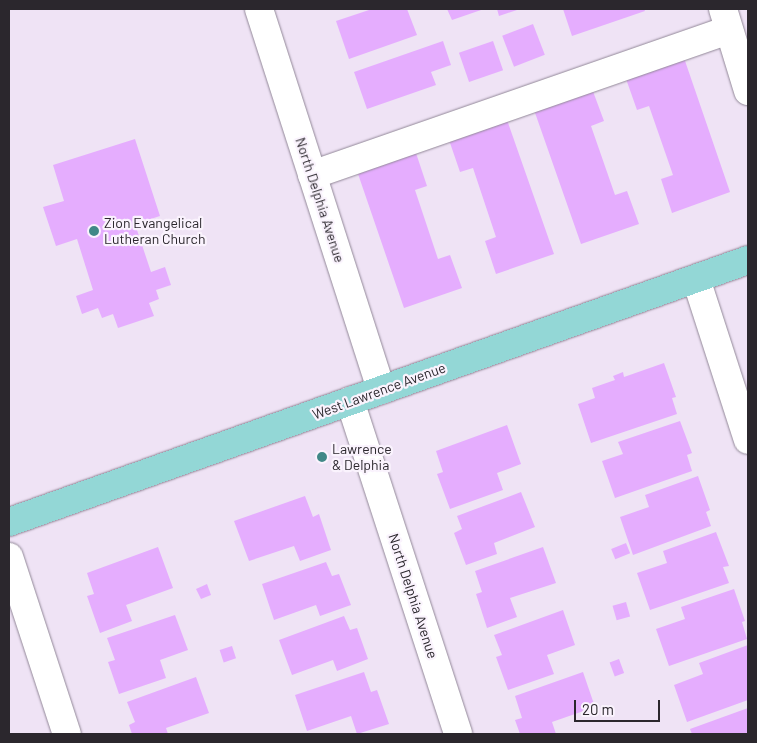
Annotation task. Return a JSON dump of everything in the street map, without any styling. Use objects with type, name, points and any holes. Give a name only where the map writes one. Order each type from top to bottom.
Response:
[{"type":"main road","name":"West Lawrence Avenue","points":[[9,522],[748,260]]},
{"type":"street","name":"North Delphia Avenue","points":[[259,9],[381,390]]},
{"type":"street","points":[[312,175],[726,20],[748,91]]},
{"type":"street","points":[[696,279],[748,440]]},
{"type":"street","name":"North Delphia Avenue","points":[[350,402],[458,734]]},
{"type":"street","points":[[9,557],[67,734]]},
{"type":"building","points":[[372,9],[407,9],[417,35],[349,59],[336,21]]},
{"type":"building","points":[[447,9],[484,9],[452,20]]},
{"type":"building","points":[[497,9],[520,9],[499,16]]},
{"type":"building","points":[[563,9],[644,9],[645,11],[572,36]]},
{"type":"building","points":[[533,24],[545,55],[514,67],[502,36]]},
{"type":"building","points":[[443,41],[451,65],[431,72],[436,85],[367,109],[354,72]]},
{"type":"building","points":[[493,41],[503,70],[469,82],[459,53]]},
{"type":"building","points":[[683,55],[730,192],[672,213],[661,179],[673,175],[649,106],[637,110],[625,76]]},
{"type":"building","points":[[591,86],[604,121],[591,126],[615,195],[627,191],[639,224],[581,244],[533,107]]},
{"type":"building","points":[[506,117],[554,254],[496,274],[485,241],[496,237],[473,168],[460,172],[448,137]]},
{"type":"building","name":"Zion Evangelical Lutheran Church","points":[[135,139],[160,216],[135,224],[151,272],[165,267],[171,285],[156,290],[159,299],[149,303],[154,316],[118,328],[113,314],[102,318],[98,308],[82,314],[76,296],[93,290],[77,239],[56,246],[43,207],[64,201],[53,165]]},
{"type":"building","points":[[415,150],[427,186],[415,190],[438,259],[450,255],[462,288],[404,308],[357,171]]},
{"type":"building","points":[[664,363],[676,397],[672,398],[677,414],[591,443],[578,404],[595,398],[592,388],[615,380],[613,376],[623,372],[624,377]]},
{"type":"building","points":[[680,421],[692,453],[687,455],[692,471],[615,498],[602,461],[623,454],[618,442]]},
{"type":"building","points":[[507,425],[521,464],[497,473],[503,490],[450,509],[437,474],[443,472],[436,451]]},
{"type":"building","points":[[698,476],[710,510],[706,512],[711,526],[633,555],[620,517],[649,507],[645,495]]},
{"type":"building","points":[[521,492],[535,527],[494,543],[497,554],[466,565],[454,533],[462,529],[457,516]]},
{"type":"building","points":[[305,496],[313,517],[319,514],[331,550],[300,561],[294,546],[249,561],[234,521]]},
{"type":"building","points":[[716,532],[729,566],[723,567],[729,583],[650,610],[637,573],[667,563],[663,551]]},
{"type":"building","points":[[626,543],[630,553],[615,559],[611,549]]},
{"type":"building","points":[[158,547],[173,588],[126,605],[132,621],[100,633],[87,596],[94,594],[87,573]]},
{"type":"building","points":[[543,547],[556,583],[510,598],[517,617],[487,628],[476,594],[482,592],[475,571]]},
{"type":"building","points":[[326,562],[332,576],[339,574],[351,605],[320,616],[316,605],[274,620],[262,584]]},
{"type":"building","points":[[207,584],[211,595],[201,599],[196,589]]},
{"type":"building","points":[[734,589],[745,621],[742,622],[747,639],[669,666],[656,629],[685,619],[681,607]]},
{"type":"building","points":[[626,602],[630,616],[617,620],[613,606]]},
{"type":"building","points":[[563,610],[575,645],[547,655],[554,674],[508,690],[496,657],[502,655],[494,635]]},
{"type":"building","points":[[175,615],[188,650],[160,660],[166,678],[119,694],[108,662],[115,660],[107,638]]},
{"type":"building","points":[[344,616],[350,630],[357,628],[368,659],[337,671],[333,660],[292,675],[279,640]]},
{"type":"building","points":[[748,645],[748,700],[687,722],[674,685],[703,674],[699,663]]},
{"type":"building","points":[[232,646],[236,658],[224,662],[220,650]]},
{"type":"building","points":[[619,659],[624,673],[615,677],[610,662]]},
{"type":"building","points":[[364,672],[371,692],[377,690],[389,724],[357,734],[351,716],[307,731],[295,695]]},
{"type":"building","points":[[583,672],[595,707],[552,722],[556,734],[520,734],[515,720],[522,718],[515,696]]},
{"type":"building","points":[[196,677],[209,713],[166,728],[168,734],[132,734],[129,725],[135,722],[127,702]]},
{"type":"building","points":[[748,708],[748,734],[692,734],[690,729]]},
{"type":"place","name":"Zion Evangelical Lutheran Church","points":[[94,231]]},
{"type":"place","name":"Lawrence & Delphia","points":[[322,457]]}]
